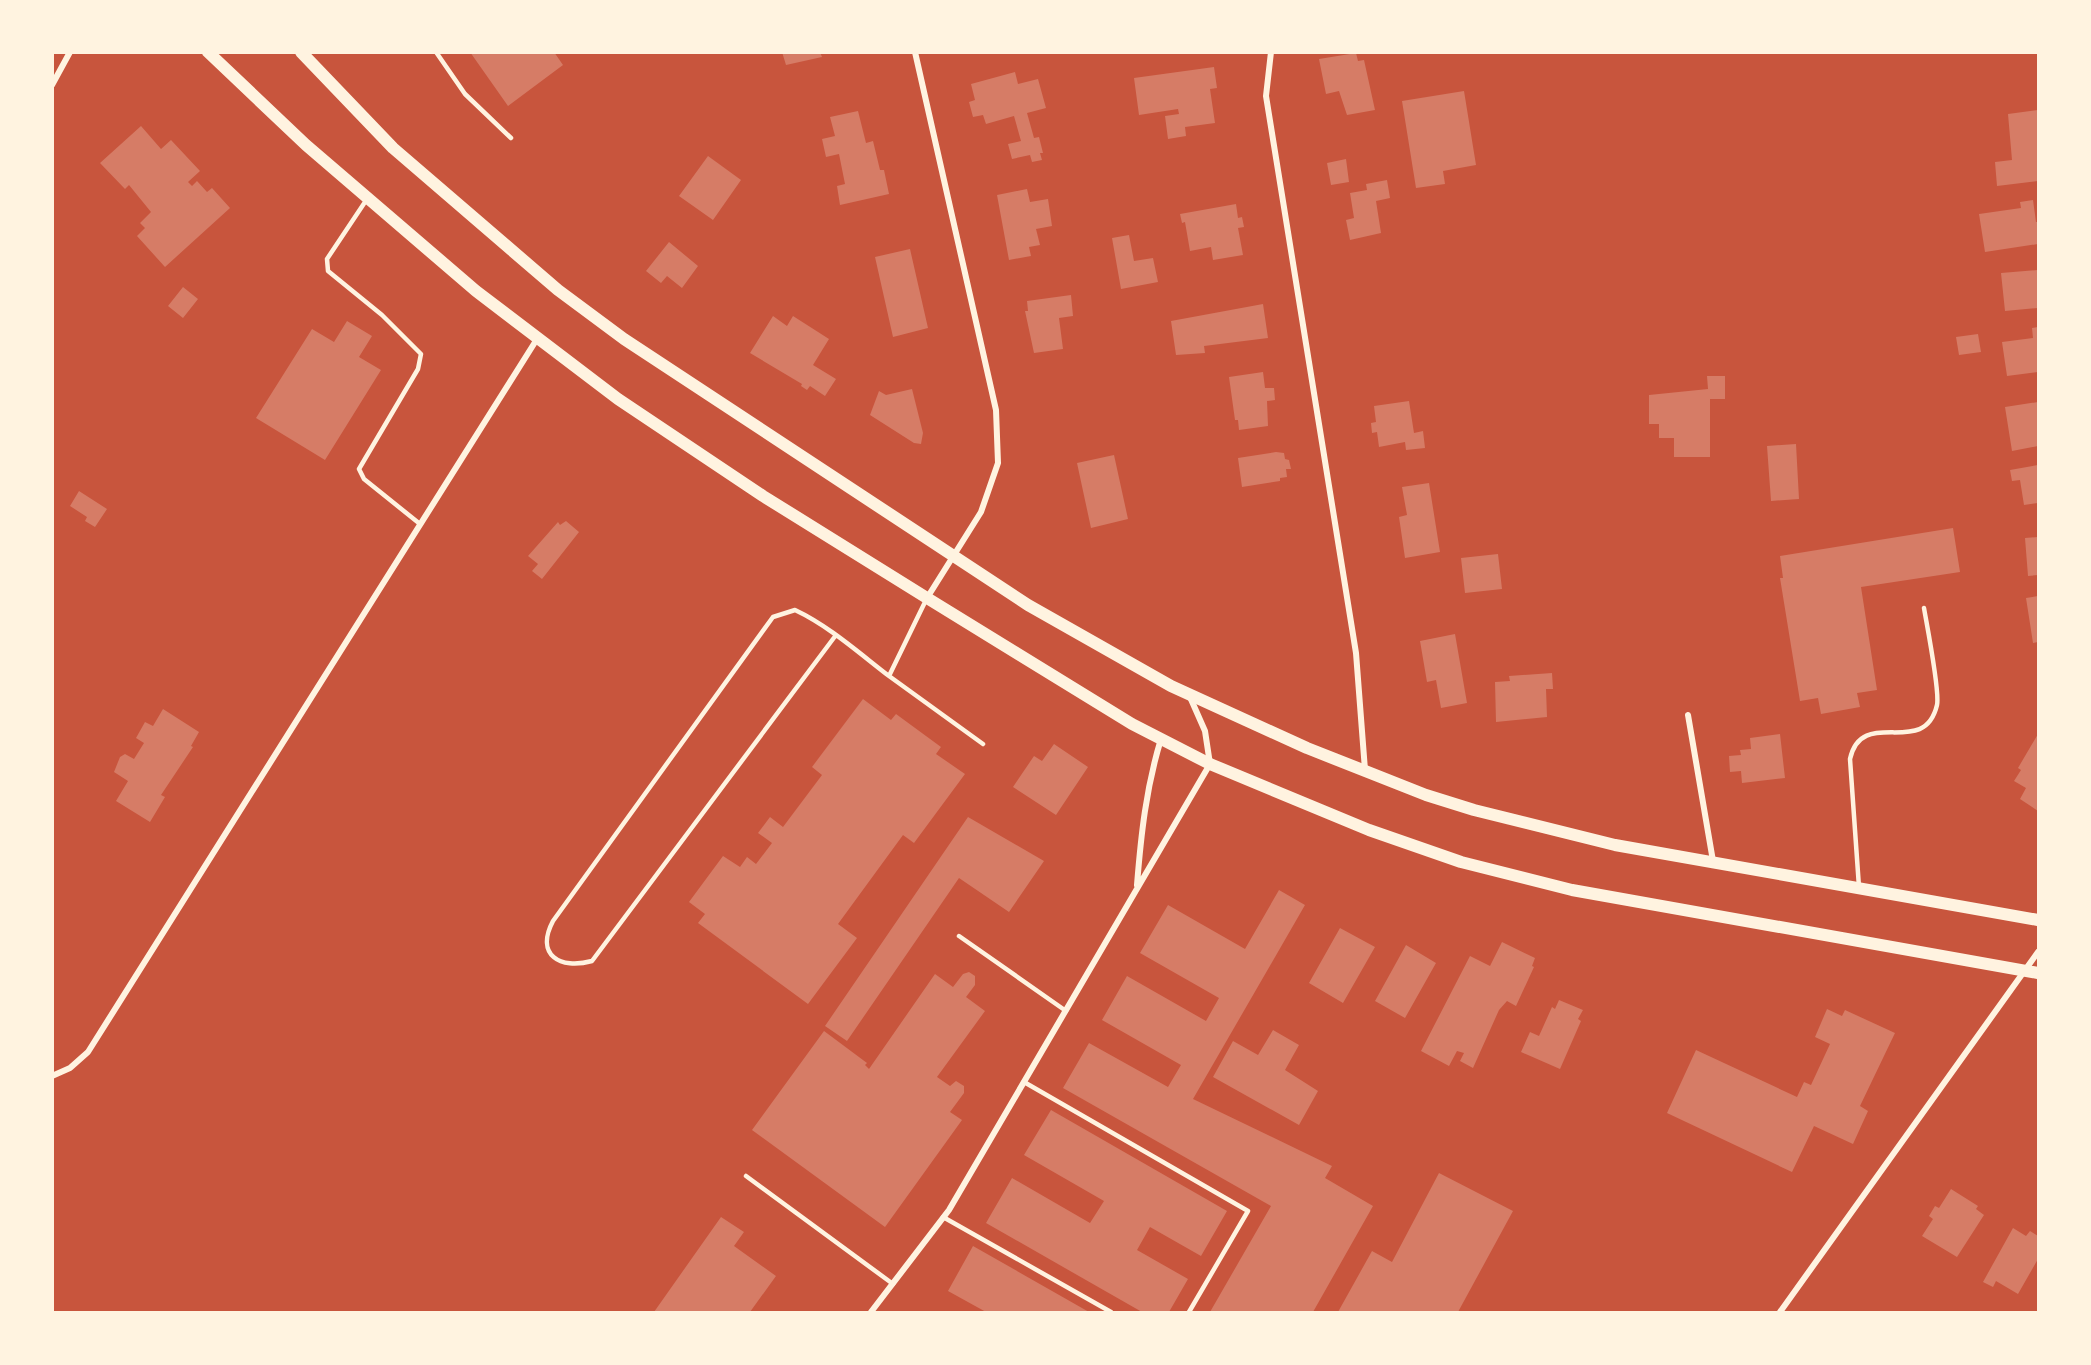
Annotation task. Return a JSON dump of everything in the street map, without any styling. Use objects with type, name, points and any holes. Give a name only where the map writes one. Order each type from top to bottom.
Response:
[{"type":"main road","points":[[208,52],[306,145],[537,339],[692,450],[1132,724],[1210,764],[1389,837],[1461,862],[1561,887],[2032,972]]},
{"type":"main road","points":[[301,52],[393,148],[558,290],[675,375],[955,555],[1028,605],[1189,695],[1307,748],[1426,795],[1504,818],[1615,845],[2038,920]]},
{"type":"street","points":[[52,85],[70,52]]},
{"type":"street","points":[[915,52],[996,410],[998,463],[981,512],[927,598]]},
{"type":"street","points":[[1271,52],[1266,96],[1356,653],[1365,770]]},
{"type":"street","points":[[52,1076],[70,1068],[88,1052],[537,339]]},
{"type":"street","points":[[871,1312],[944,1217],[1210,764],[1205,731],[1189,695]]},
{"type":"street","points":[[1688,715],[1713,861]]},
{"type":"street","points":[[1137,889],[1142,825],[1150,775],[1161,739]]},
{"type":"street","points":[[1780,1312],[2032,972],[2038,952]]},
{"type":"lane","points":[[436,52],[465,94],[511,138]]},
{"type":"lane","points":[[368,198],[327,259],[328,271],[382,315],[421,354],[418,369],[359,469],[364,479],[420,524]]},
{"type":"lane","points":[[889,676],[927,598]]},
{"type":"lane","points":[[1859,887],[1850,759],[1853,745],[1863,735],[1919,730],[1930,722],[1937,704],[1924,608]]},
{"type":"lane","points":[[836,635],[592,961],[566,964],[554,957],[545,945],[546,934],[553,921],[773,617],[795,610],[815,619],[983,744]]},
{"type":"lane","points":[[959,936],[1066,1011]]},
{"type":"lane","points":[[1024,1082],[1248,1211],[1189,1312]]},
{"type":"lane","points":[[746,1176],[893,1284]]},
{"type":"lane","points":[[944,1217],[1111,1312]]},
{"type":"building","points":[[470,52],[554,52],[563,65],[508,106]]},
{"type":"building","points":[[782,52],[820,52],[822,57],[786,65]]},
{"type":"building","points":[[1356,53],[1358,61],[1364,60],[1375,110],[1347,115],[1339,91],[1326,94],[1319,59]]},
{"type":"building","points":[[1214,67],[1217,88],[1210,89],[1215,123],[1185,127],[1186,136],[1168,139],[1165,116],[1179,114],[1178,109],[1139,115],[1134,78]]},
{"type":"building","points":[[1015,72],[1018,84],[1038,79],[1046,108],[1027,113],[1034,138],[1039,137],[1043,153],[1040,153],[1042,160],[1032,162],[1030,155],[1012,159],[1008,144],[1021,141],[1014,116],[986,124],[983,115],[973,117],[969,102],[975,100],[971,84]]},
{"type":"building","points":[[1464,91],[1476,165],[1443,171],[1445,184],[1416,188],[1402,101]]},
{"type":"building","points":[[2038,110],[2038,181],[1997,186],[1995,162],[2012,160],[2008,114]]},
{"type":"building","points":[[858,111],[866,143],[873,141],[880,170],[884,170],[889,194],[840,205],[837,186],[845,184],[839,154],[826,157],[822,139],[835,136],[830,117]]},
{"type":"building","points":[[141,126],[161,149],[171,140],[200,171],[188,182],[192,186],[197,181],[207,192],[212,188],[230,208],[165,267],[137,236],[145,228],[140,223],[151,212],[129,185],[125,189],[100,163]]},
{"type":"building","points":[[708,156],[741,180],[713,220],[679,196]]},
{"type":"building","points":[[1346,159],[1349,182],[1331,185],[1327,163]]},
{"type":"building","points":[[1387,180],[1390,198],[1376,201],[1381,233],[1350,240],[1346,220],[1354,218],[1350,193],[1367,190],[1366,184]]},
{"type":"building","points":[[1027,189],[1030,202],[1048,199],[1052,226],[1036,229],[1040,245],[1029,247],[1031,256],[1009,260],[997,195]]},
{"type":"building","points":[[2033,200],[2036,222],[2038,222],[2038,244],[1985,252],[1979,214],[2021,208],[2020,202]]},
{"type":"building","points":[[1236,204],[1238,218],[1242,217],[1244,227],[1238,228],[1243,255],[1213,260],[1211,247],[1190,251],[1185,222],[1182,223],[1180,214]]},
{"type":"building","points":[[1129,235],[1134,261],[1153,258],[1158,282],[1121,289],[1112,238]]},
{"type":"building","points":[[669,242],[698,266],[682,288],[667,276],[661,283],[646,271]]},
{"type":"building","points":[[910,249],[928,328],[893,337],[875,257]]},
{"type":"building","points":[[2038,270],[2038,308],[2005,311],[2001,273]]},
{"type":"building","points":[[183,287],[198,299],[183,318],[168,306]]},
{"type":"building","points":[[1071,295],[1073,316],[1059,318],[1063,349],[1034,353],[1025,311],[1028,311],[1027,301]]},
{"type":"building","points":[[1263,304],[1268,338],[1204,346],[1205,353],[1176,355],[1171,321]]},
{"type":"building","points":[[773,316],[787,326],[793,316],[829,339],[813,365],[836,379],[825,396],[810,386],[807,390],[801,386],[802,384],[750,353]]},
{"type":"building","points":[[347,321],[372,336],[359,357],[381,370],[325,460],[256,418],[312,329],[334,342]]},
{"type":"building","points":[[2038,327],[2038,372],[2007,376],[2002,342],[2033,338],[2032,328]]},
{"type":"building","points":[[1978,334],[1981,352],[1959,355],[1956,337]]},
{"type":"building","points":[[1263,372],[1265,388],[1274,388],[1275,400],[1267,401],[1268,426],[1239,430],[1238,420],[1235,420],[1229,377]]},
{"type":"building","points":[[1707,376],[1725,376],[1725,399],[1710,399],[1710,457],[1674,457],[1674,438],[1659,438],[1659,424],[1649,424],[1649,395],[1708,389]]},
{"type":"building","points":[[912,389],[923,433],[921,444],[914,443],[870,415],[879,391],[886,395]]},
{"type":"building","points":[[1409,401],[1414,433],[1423,431],[1425,448],[1406,450],[1405,442],[1379,447],[1377,432],[1372,433],[1371,423],[1376,422],[1374,406]]},
{"type":"building","points":[[2038,402],[2038,446],[2012,451],[2005,407]]},
{"type":"building","points":[[1796,444],[1799,499],[1771,501],[1767,446]]},
{"type":"building","points":[[1276,452],[1284,453],[1285,459],[1289,460],[1291,469],[1286,469],[1287,477],[1280,478],[1280,481],[1242,487],[1238,458]]},
{"type":"building","points":[[1114,455],[1128,519],[1091,528],[1077,463]]},
{"type":"building","points":[[2038,465],[2038,503],[2024,505],[2020,480],[2012,481],[2010,470]]},
{"type":"building","points":[[1429,483],[1440,552],[1405,558],[1399,517],[1407,515],[1402,487]]},
{"type":"building","points":[[79,491],[107,509],[95,527],[85,521],[87,517],[70,506]]},
{"type":"building","points":[[566,521],[579,532],[542,579],[532,571],[538,564],[528,556],[558,522],[560,525]]},
{"type":"building","points":[[1953,528],[1960,572],[1861,587],[1877,690],[1857,693],[1860,707],[1821,714],[1818,698],[1800,701],[1780,578],[1783,578],[1780,556]]},
{"type":"building","points":[[2038,537],[2038,575],[2028,576],[2025,538]]},
{"type":"building","points":[[1498,554],[1502,589],[1465,593],[1461,558]]},
{"type":"building","points":[[2038,596],[2038,642],[2033,643],[2026,598]]},
{"type":"building","points":[[1455,634],[1467,703],[1441,708],[1436,680],[1427,682],[1420,641]]},
{"type":"building","points":[[1552,673],[1553,689],[1546,689],[1547,717],[1496,722],[1495,682],[1510,681],[1509,676]]},
{"type":"building","points":[[863,699],[891,720],[896,714],[941,747],[936,754],[965,774],[914,843],[903,835],[838,924],[857,938],[808,1004],[698,923],[705,914],[689,902],[723,856],[740,867],[747,857],[756,864],[772,843],[758,833],[770,817],[783,827],[822,775],[812,767]]},
{"type":"building","points":[[163,709],[199,732],[191,746],[193,747],[161,795],[165,797],[150,822],[116,801],[128,781],[114,772],[120,757],[125,754],[134,759],[144,743],[136,738],[145,722],[153,726]]},
{"type":"building","points":[[1780,734],[1785,778],[1742,783],[1741,771],[1730,772],[1729,756],[1741,755],[1740,750],[1751,749],[1750,738]]},
{"type":"building","points":[[2038,734],[2038,811],[2020,799],[2026,788],[2014,781],[2021,770],[2018,768]]},
{"type":"building","points":[[1054,744],[1088,767],[1056,815],[1013,787],[1034,756],[1042,761]]},
{"type":"building","points":[[968,817],[1044,861],[1009,912],[959,878],[847,1041],[825,1026]]},
{"type":"building","points":[[1279,890],[1305,905],[1193,1099],[1332,1166],[1325,1178],[1373,1206],[1313,1312],[1210,1312],[1271,1206],[1063,1088],[1089,1043],[1168,1087],[1181,1065],[1102,1020],[1127,976],[1206,1021],[1219,998],[1140,953],[1168,905],[1245,949]]},
{"type":"building","points":[[1340,928],[1375,947],[1343,1003],[1309,983]]},
{"type":"building","points":[[1502,942],[1535,958],[1532,966],[1534,967],[1516,1006],[1507,1001],[1499,1010],[1473,1068],[1460,1061],[1464,1053],[1457,1051],[1449,1066],[1421,1051],[1470,956],[1490,966]]},
{"type":"building","points":[[1406,945],[1436,963],[1405,1018],[1375,1001]]},
{"type":"building","points":[[969,972],[975,976],[975,985],[966,997],[985,1011],[937,1077],[950,1086],[956,1081],[964,1086],[964,1093],[950,1112],[962,1120],[885,1227],[752,1130],[824,1031],[867,1063],[865,1065],[869,1069],[935,974],[953,987],[963,974]]},
{"type":"building","points":[[1559,1000],[1583,1010],[1578,1019],[1581,1021],[1560,1069],[1521,1052],[1530,1032],[1539,1036],[1552,1007],[1555,1009]]},
{"type":"building","points":[[1827,1009],[1842,1016],[1845,1010],[1895,1033],[1860,1106],[1868,1111],[1853,1144],[1814,1126],[1792,1172],[1667,1113],[1696,1050],[1797,1097],[1804,1082],[1811,1085],[1830,1044],[1815,1037]]},
{"type":"building","points":[[1273,1030],[1299,1045],[1285,1070],[1318,1091],[1299,1125],[1213,1077],[1233,1041],[1258,1055]]},
{"type":"building","points":[[1051,1110],[1227,1211],[1201,1256],[1150,1227],[1137,1250],[1188,1279],[1169,1312],[1142,1312],[986,1223],[1012,1178],[1090,1223],[1104,1201],[1024,1155]]},
{"type":"building","points":[[1439,1173],[1513,1211],[1458,1312],[1338,1312],[1372,1251],[1392,1262]]},
{"type":"building","points":[[1951,1189],[1978,1206],[1976,1209],[1984,1215],[1957,1257],[1922,1236],[1933,1219],[1929,1216],[1935,1206],[1939,1208]]},
{"type":"building","points":[[721,1217],[744,1232],[734,1246],[776,1276],[750,1312],[654,1312]]},
{"type":"building","points":[[2013,1228],[2026,1236],[2030,1231],[2038,1236],[2038,1259],[2018,1294],[1996,1281],[1993,1287],[1983,1282]]},
{"type":"building","points":[[973,1246],[1089,1312],[986,1312],[948,1291]]}]
